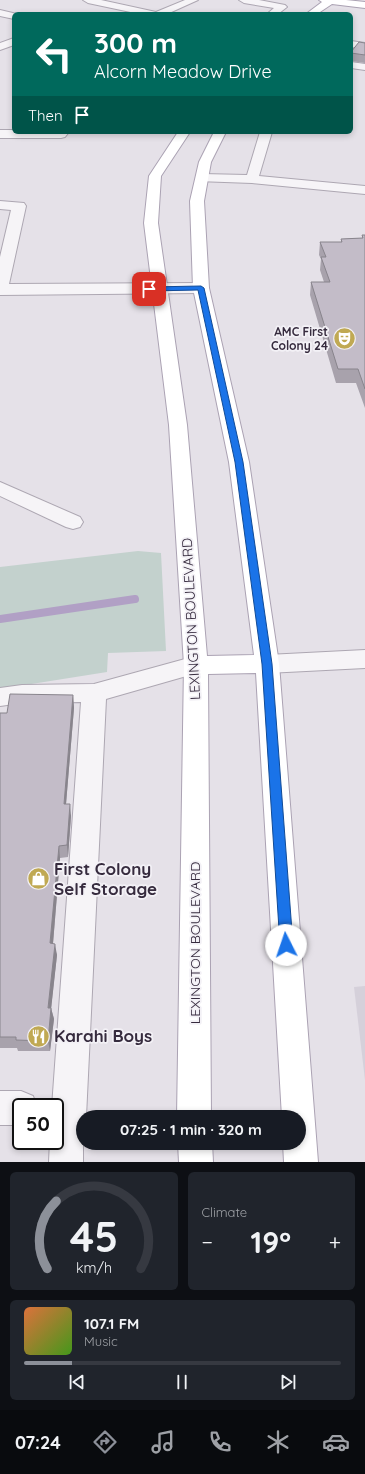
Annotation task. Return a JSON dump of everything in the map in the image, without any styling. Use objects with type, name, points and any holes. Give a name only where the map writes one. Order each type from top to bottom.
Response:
[{"type":"main road","points":[[314,12],[329,0],[356,2],[365,6]]},
{"type":"main road","points":[[356,2],[344,12],[365,10]]},
{"type":"main road","name":"LEXINGTON BOULEVARD","points":[[183,134],[155,176],[151,223],[178,425],[196,665],[194,1110]]},
{"type":"main road","points":[[219,134],[205,162],[197,201],[201,288],[239,462],[267,664],[299,1110]]},
{"type":"main road","points":[[196,665],[267,664]]},
{"type":"main road","points":[[195,1150],[196,1162]]},
{"type":"main road","points":[[300,1150],[301,1162]]},
{"type":"street","points":[[88,0],[144,12]]},
{"type":"street","points":[[164,12],[193,0]]},
{"type":"street","points":[[244,0],[282,7],[275,12]]},
{"type":"street","points":[[0,13],[12,16]]},
{"type":"street","points":[[357,38],[365,46]]},
{"type":"street","points":[[0,47],[12,42]]},
{"type":"street","points":[[353,64],[365,66]]},
{"type":"street","points":[[0,134],[61,134]]},
{"type":"street","points":[[252,179],[265,134]]},
{"type":"street","points":[[202,178],[252,179],[365,190]]},
{"type":"street","points":[[0,205],[18,206],[0,290],[201,288]]},
{"type":"street","points":[[0,488],[73,522]]},
{"type":"street","points":[[267,664],[365,659]]},
{"type":"street","points":[[0,697],[22,694],[94,693],[196,665]]},
{"type":"street","points":[[66,1162],[94,693]]},
{"type":"street","points":[[0,1108],[12,1108]]},
{"type":"shaded area","points":[[138,551],[161,553],[166,651],[108,653],[107,672],[0,689],[0,567]]},
{"type":"shaded area","points":[[365,986],[365,1080],[354,987]]},
{"type":"building","points":[[359,42],[365,43],[365,55],[353,53],[353,50]]},
{"type":"building","name":"AMC First Colony 24","points":[[362,235],[365,235],[365,389],[358,369],[338,369],[311,282],[330,282],[321,257],[326,257],[320,242],[342,242],[341,239],[363,238]]},
{"type":"building","points":[[10,694],[73,695],[64,804],[70,804],[67,845],[59,846],[50,943],[55,944],[48,1008],[51,1008],[48,1041],[16,1040],[16,1037],[0,1037],[0,713],[7,713]]},
{"type":"waterway","points":[[0,619],[135,599]]},
{"type":"place","name":"AMC First Colony 24","points":[[344,339]]},
{"type":"place","name":"First Colony Self Storage","points":[[38,879]]},
{"type":"place","name":"Karahi Boys","points":[[38,1036]]},
{"type":"route","points":[[149,289],[201,288],[239,462],[267,664],[286,945]]}]
